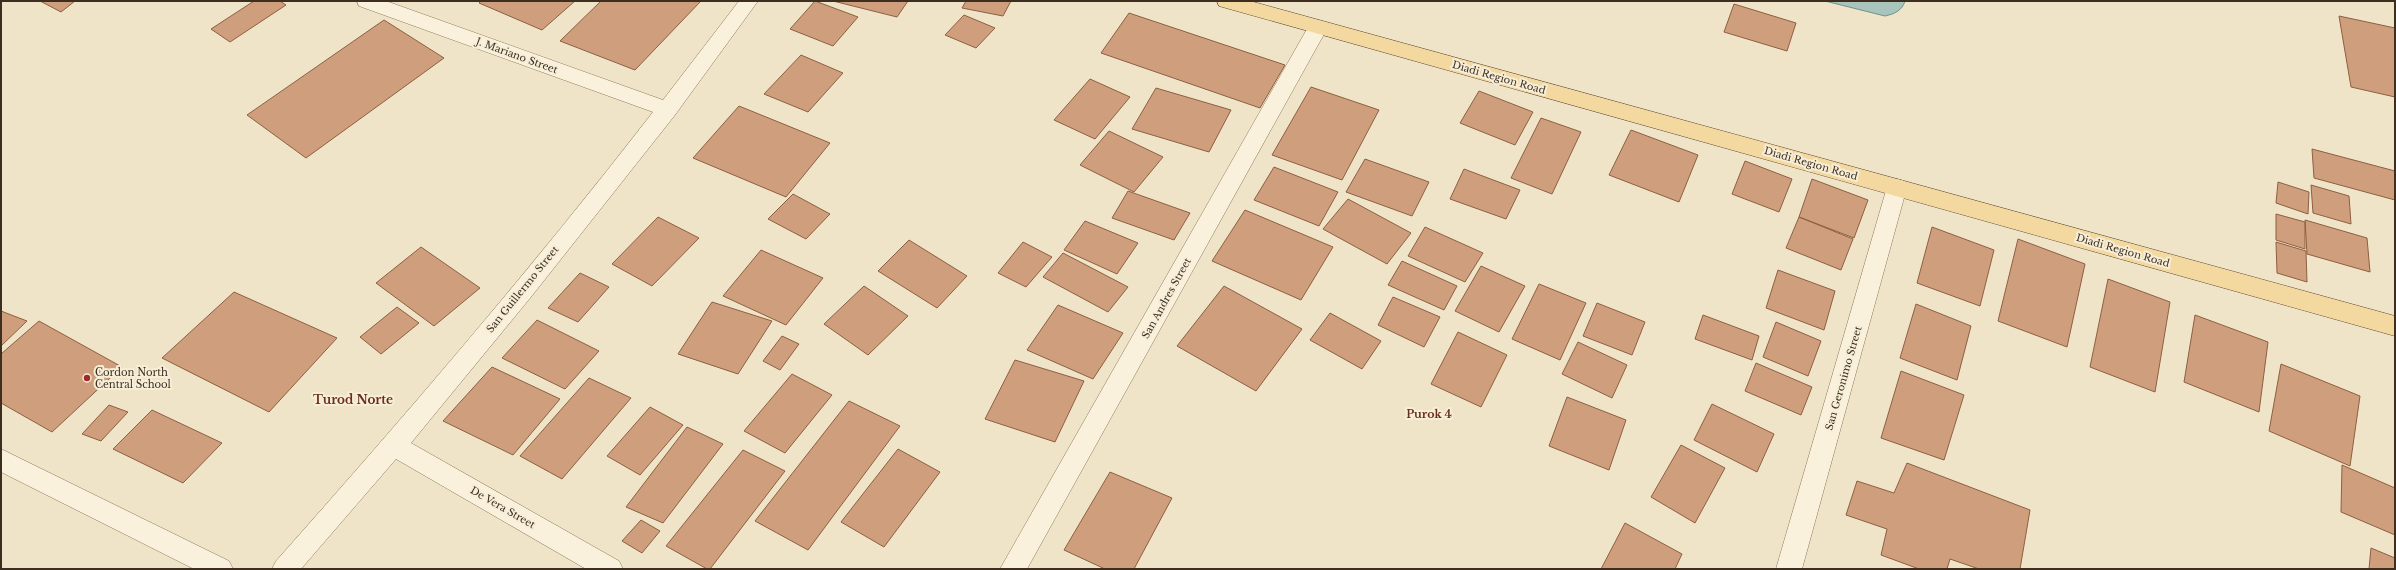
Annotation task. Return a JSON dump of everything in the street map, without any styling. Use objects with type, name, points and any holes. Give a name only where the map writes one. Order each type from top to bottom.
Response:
[{"type":"main road","name":"Diadi Region Road","points":[[1226,1],[2395,326]]},
{"type":"street","name":"J. Mariano Street","points":[[366,1],[668,110]]},
{"type":"street","name":"San Guillermo Street","points":[[285,569],[395,446],[668,110],[750,1]]},
{"type":"street","name":"San Andres Street","points":[[1013,569],[1318,27]]},
{"type":"street","name":"San Geronimo Street","points":[[1789,569],[1897,187]]},
{"type":"street","name":"De Vera Street","points":[[395,446],[610,569]]},
{"type":"street","points":[[1,460],[220,569]]},
{"type":"water","points":[[1825,1],[1905,1],[1897,12],[1885,16]]},
{"type":"building","points":[[40,1],[75,1],[61,12]]},
{"type":"building","points":[[254,1],[280,1],[286,5],[230,42],[211,29]]},
{"type":"building","points":[[481,1],[575,1],[542,30],[479,3]]},
{"type":"building","points":[[601,1],[701,1],[635,70],[560,41]]},
{"type":"building","points":[[815,1],[858,17],[833,46],[790,29]]},
{"type":"building","points":[[833,1],[908,1],[897,17]]},
{"type":"building","points":[[966,1],[1011,1],[1003,16],[962,8]]},
{"type":"building","points":[[1734,4],[1796,23],[1787,51],[1724,32]]},
{"type":"building","points":[[1129,13],[1285,65],[1260,108],[1101,53]]},
{"type":"building","points":[[964,15],[995,28],[976,48],[945,35]]},
{"type":"building","points":[[2339,16],[2395,28],[2395,97],[2351,87]]},
{"type":"building","points":[[384,20],[444,58],[306,158],[247,115]]},
{"type":"building","points":[[801,55],[843,73],[808,112],[764,94]]},
{"type":"building","points":[[1090,79],[1130,97],[1095,139],[1054,120]]},
{"type":"building","points":[[1311,87],[1379,110],[1342,180],[1272,155]]},
{"type":"building","points":[[1156,88],[1231,110],[1209,152],[1132,129]]},
{"type":"building","points":[[1479,91],[1533,112],[1515,145],[1460,123]]},
{"type":"building","points":[[739,106],[830,143],[786,197],[693,158]]},
{"type":"building","points":[[1541,118],[1581,132],[1552,194],[1511,178]]},
{"type":"building","points":[[1631,130],[1698,155],[1679,202],[1609,175]]},
{"type":"building","points":[[1109,131],[1163,157],[1134,192],[1080,165]]},
{"type":"building","points":[[2312,149],[2395,171],[2395,200],[2314,178]]},
{"type":"building","points":[[1365,159],[1429,182],[1412,216],[1346,192]]},
{"type":"building","points":[[1745,161],[1792,179],[1779,212],[1732,194]]},
{"type":"building","points":[[1274,167],[1338,192],[1319,226],[1254,200]]},
{"type":"building","points":[[1464,169],[1520,190],[1506,219],[1450,199]]},
{"type":"building","points":[[1812,179],[1868,200],[1854,238],[1799,217]]},
{"type":"building","points":[[2278,182],[2309,192],[2308,214],[2276,203]]},
{"type":"building","points":[[2311,185],[2349,196],[2351,224],[2313,213]]},
{"type":"building","points":[[1128,191],[1190,213],[1174,240],[1112,218]]},
{"type":"building","points":[[793,194],[830,214],[806,239],[768,219]]},
{"type":"building","points":[[1348,199],[1411,233],[1387,264],[1323,229]]},
{"type":"building","points":[[1245,210],[1333,247],[1301,300],[1212,261]]},
{"type":"building","points":[[2276,214],[2305,222],[2305,249],[2276,240]]},
{"type":"building","points":[[658,217],[699,238],[652,286],[612,264]]},
{"type":"building","points":[[1799,217],[1853,239],[1841,270],[1786,248]]},
{"type":"building","points":[[2305,220],[2367,238],[2370,272],[2307,254]]},
{"type":"building","points":[[1085,221],[1138,243],[1117,274],[1064,250]]},
{"type":"building","points":[[1425,227],[1483,253],[1465,282],[1408,256]]},
{"type":"building","points":[[1932,227],[1994,250],[1980,306],[1917,283]]},
{"type":"building","points":[[2018,239],[2085,264],[2067,347],[1998,321]]},
{"type":"building","points":[[909,240],[967,276],[937,308],[878,271]]},
{"type":"building","points":[[1023,242],[1052,257],[1026,287],[998,273]]},
{"type":"building","points":[[2276,242],[2306,251],[2307,282],[2277,273]]},
{"type":"building","points":[[421,247],[480,288],[434,326],[376,283]]},
{"type":"building","points":[[761,250],[823,278],[786,325],[723,296]]},
{"type":"building","points":[[1063,253],[1128,287],[1108,312],[1043,277]]},
{"type":"building","points":[[1402,261],[1457,286],[1444,310],[1388,285]]},
{"type":"building","points":[[1481,266],[1525,286],[1499,332],[1455,311]]},
{"type":"building","points":[[1778,270],[1835,291],[1824,330],[1766,308]]},
{"type":"building","points":[[580,273],[609,287],[578,322],[548,308]]},
{"type":"building","points":[[2108,279],[2170,302],[2155,392],[2090,367]]},
{"type":"building","points":[[1539,284],[1586,303],[1560,360],[1512,339]]},
{"type":"building","points":[[864,286],[908,316],[868,355],[824,324]]},
{"type":"building","points":[[1224,286],[1302,329],[1256,391],[1177,346]]},
{"type":"building","points":[[234,292],[337,338],[269,412],[162,358]]},
{"type":"building","points":[[1393,297],[1440,317],[1424,347],[1378,325]]},
{"type":"building","points":[[712,302],[772,321],[738,374],[678,354]]},
{"type":"building","points":[[1597,303],[1645,322],[1632,355],[1583,336]]},
{"type":"building","points":[[1916,304],[1971,326],[1957,380],[1900,358]]},
{"type":"building","points":[[1058,305],[1123,333],[1093,379],[1027,350]]},
{"type":"building","points":[[397,307],[419,323],[381,354],[360,337]]},
{"type":"building","points":[[1,311],[27,321],[1,346]]},
{"type":"building","points":[[1330,313],[1381,341],[1362,369],[1310,340]]},
{"type":"building","points":[[1703,315],[1759,336],[1752,360],[1695,339]]},
{"type":"building","points":[[2195,315],[2268,342],[2259,412],[2184,382]]},
{"type":"building","points":[[537,320],[599,351],[565,389],[502,358]]},
{"type":"building","points":[[39,321],[122,367],[52,432],[1,403],[1,354]]},
{"type":"building","points":[[1776,322],[1821,341],[1808,376],[1763,357]]},
{"type":"building","points":[[1458,332],[1507,355],[1481,407],[1431,384]]},
{"type":"building","points":[[782,336],[799,344],[780,370],[763,361]]},
{"type":"building","points":[[1578,342],[1627,365],[1612,398],[1562,374]]},
{"type":"building","points":[[1015,360],[1084,381],[1055,442],[985,419]]},
{"type":"building","points":[[1756,363],[1812,387],[1801,415],[1745,391]]},
{"type":"building","points":[[2281,364],[2360,396],[2350,466],[2269,431]]},
{"type":"building","points":[[492,367],[560,399],[513,455],[443,421]]},
{"type":"building","points":[[1901,371],[1964,395],[1944,460],[1881,438]]},
{"type":"building","points":[[792,374],[832,395],[785,453],[744,431]]},
{"type":"building","points":[[589,378],[631,398],[562,479],[520,456]]},
{"type":"building","points":[[1567,397],[1626,420],[1609,470],[1549,446]]},
{"type":"building","points":[[849,401],[900,426],[808,550],[755,521]]},
{"type":"building","points":[[1712,404],[1774,434],[1757,472],[1694,440]]},
{"type":"building","points":[[109,405],[128,412],[101,441],[82,434]]},
{"type":"building","points":[[650,407],[683,425],[640,475],[607,456]]},
{"type":"building","points":[[152,410],[222,443],[183,483],[113,449]]},
{"type":"building","points":[[687,427],[723,444],[663,523],[626,507]]},
{"type":"building","points":[[1681,445],[1725,468],[1695,523],[1651,497]]},
{"type":"building","points":[[898,449],[940,472],[884,547],[841,522]]},
{"type":"building","points":[[743,450],[785,471],[710,569],[707,569],[666,546]]},
{"type":"building","points":[[1907,463],[2030,510],[2020,569],[1979,569],[1950,559],[1947,569],[1919,569],[1881,555],[1887,529],[1846,515],[1857,481],[1894,493]]},
{"type":"building","points":[[2342,465],[2395,488],[2395,535],[2341,512]]},
{"type":"building","points":[[1110,472],[1172,498],[1134,569],[1105,569],[1064,550]]},
{"type":"building","points":[[641,520],[660,531],[642,553],[622,541]]},
{"type":"building","points":[[1625,523],[1682,554],[1675,569],[1601,569]]},
{"type":"building","points":[[2371,548],[2395,558],[2395,569],[2369,569]]},
{"type":"place","name":"Cordon North Central School","points":[[87,378]]},
{"type":"district","name":"Turod Norte","points":[[353,400]]},
{"type":"district","name":"Purok 4","points":[[1429,414]]}]
